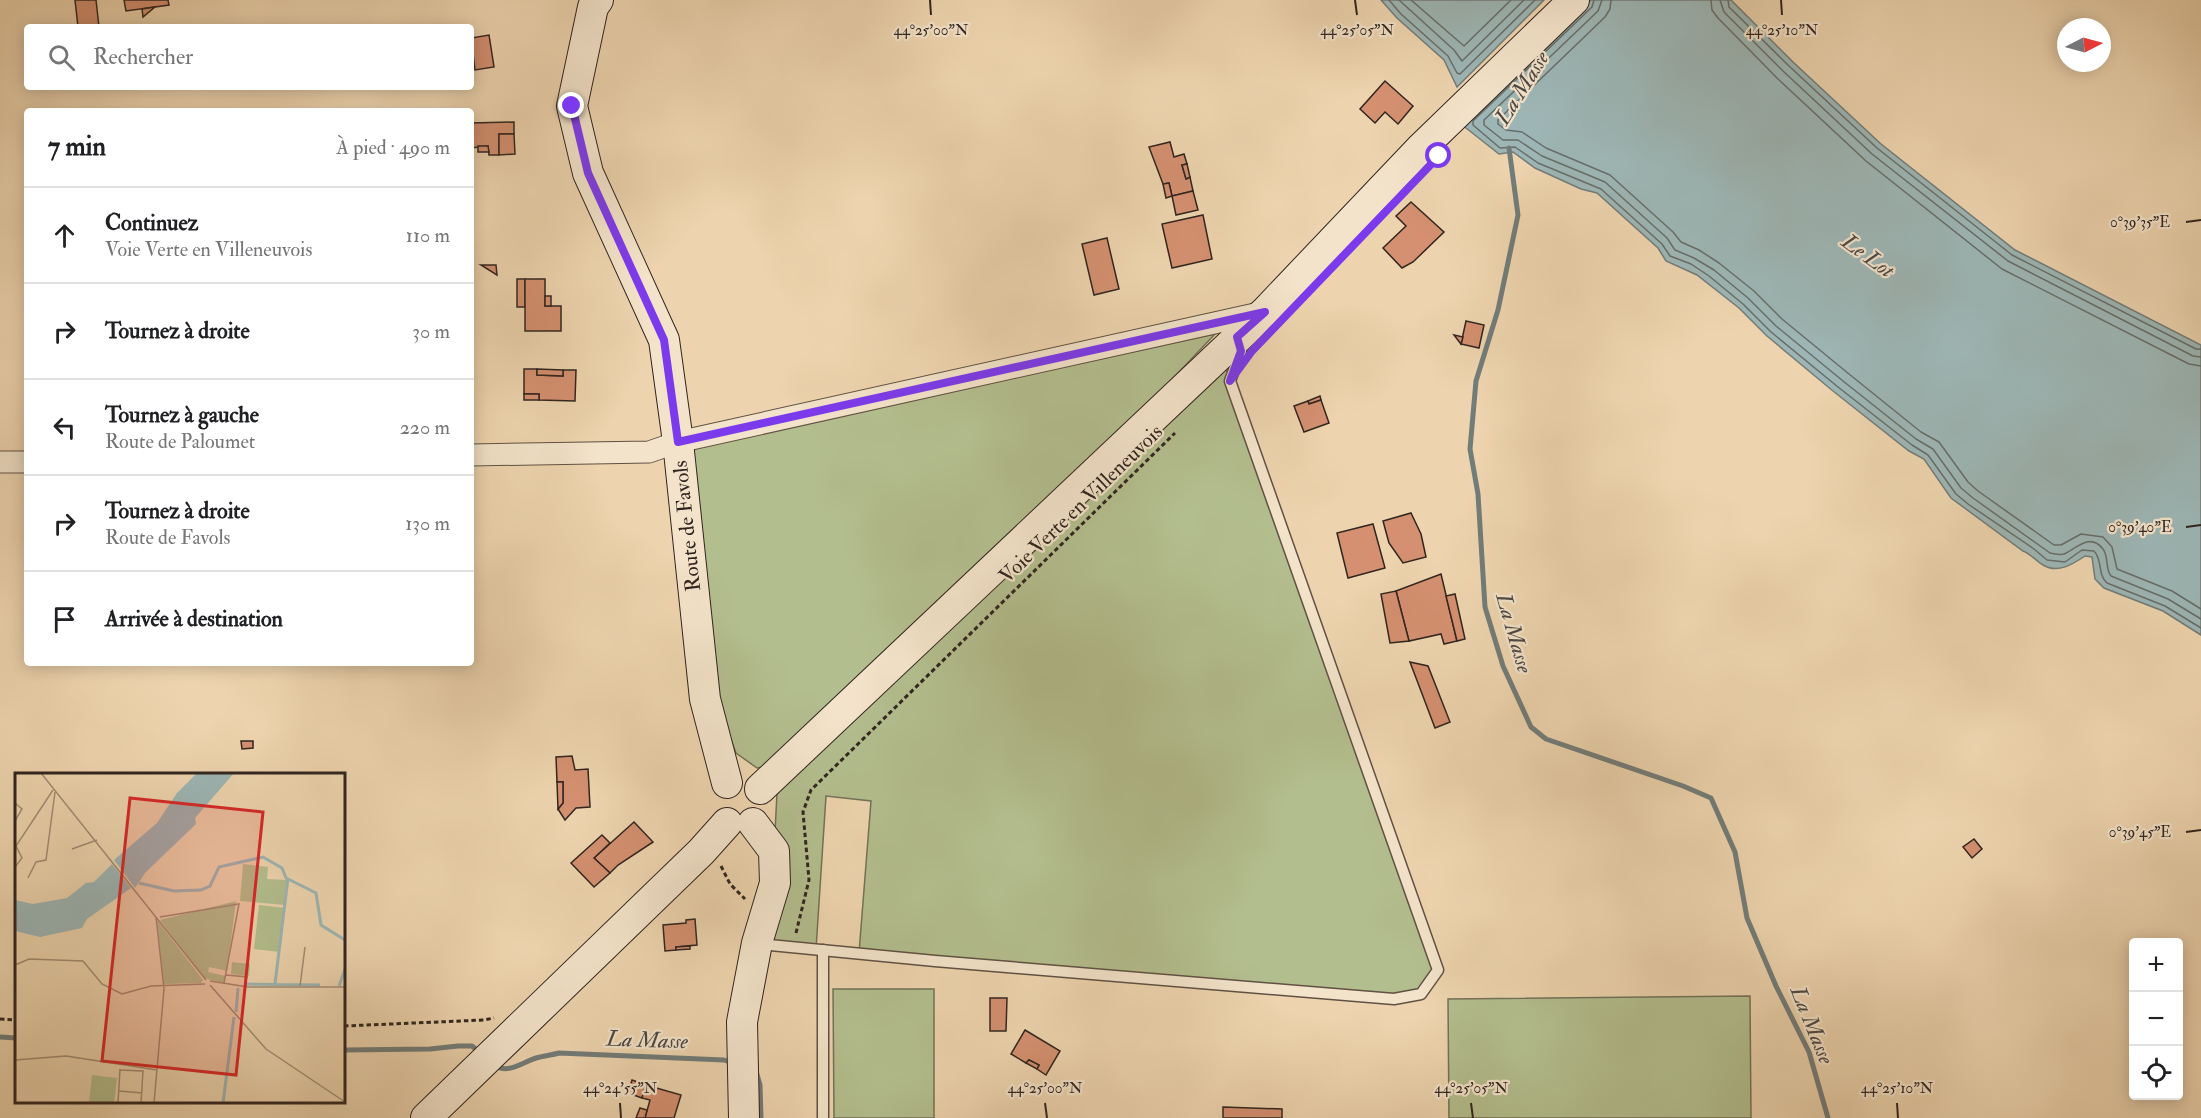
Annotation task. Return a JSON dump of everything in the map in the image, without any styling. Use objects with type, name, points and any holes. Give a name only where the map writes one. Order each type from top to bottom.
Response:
[{"type":"street","name":"Route de Favols","points":[[598,0],[593,7],[572,106],[588,173],[664,340],[678,442],[705,699],[728,783]]},
{"type":"street","points":[[760,789],[1265,312],[1420,149],[1574,0]]},
{"type":"street","points":[[474,454],[649,452],[678,442],[1265,312]]},
{"type":"street","points":[[0,462],[24,462]]},
{"type":"street","points":[[426,1118],[701,852],[740,823],[763,812],[764,796],[760,789],[755,784],[741,779],[728,783],[722,788],[717,803],[718,811],[740,823],[774,851],[775,883],[757,943],[742,1022],[744,1118]]},
{"type":"lane","points":[[757,943],[947,962],[1394,999],[1421,994],[1438,970],[1230,381],[1241,351],[1237,337]]},
{"type":"lane","points":[[823,950],[823,1118]]},
{"type":"path","name":"Voie Verte en Villeneuvois","points":[[799,920],[809,880],[803,812],[811,790],[1182,426]]},
{"type":"path","points":[[0,1019],[15,1020]]},
{"type":"green space","points":[[1215,334],[1107,448],[775,765],[757,768],[736,753],[713,690],[691,448]]},
{"type":"green space","points":[[1221,353],[1438,970],[1421,994],[1394,999],[859,953],[871,801],[826,796],[816,949],[757,943],[774,851],[778,774]]},
{"type":"green space","points":[[833,989],[934,989],[934,1118],[834,1118]]},
{"type":"green space","points":[[1750,996],[1751,1118],[1449,1118],[1448,999]]},
{"type":"water","points":[[1381,0],[1544,0],[1457,87],[1444,60],[1397,18]]},
{"type":"water","name":"Le Lot","points":[[1591,0],[1731,0],[1881,144],[2015,250],[2201,345],[2201,635],[2163,611],[2104,588],[2095,579],[2092,557],[2085,556],[2070,565],[2054,569],[2040,563],[1951,498],[1924,459],[1909,451],[1833,391],[1767,336],[1739,308],[1697,275],[1666,261],[1658,248],[1597,193],[1581,189],[1535,168],[1513,152],[1499,154],[1461,124]]},
{"type":"building","points":[[75,0],[96,0],[99,24],[78,24]]},
{"type":"building","points":[[124,0],[168,0],[169,5],[126,11]]},
{"type":"building","points":[[155,7],[143,17],[142,9]]},
{"type":"building","points":[[489,35],[494,67],[475,70],[474,38]]},
{"type":"building","points":[[1385,81],[1413,106],[1398,124],[1385,112],[1375,123],[1360,109]]},
{"type":"building","points":[[514,122],[514,134],[499,134],[499,155],[489,155],[488,146],[474,148],[474,123]]},
{"type":"building","points":[[499,134],[514,134],[515,154],[499,155]]},
{"type":"building","points":[[1170,142],[1174,157],[1184,154],[1187,164],[1182,165],[1186,179],[1190,177],[1193,191],[1172,196],[1169,183],[1163,184],[1149,147]]},
{"type":"building","points":[[478,146],[488,146],[489,152],[478,152]]},
{"type":"building","points":[[1187,164],[1190,177],[1186,179],[1182,165]]},
{"type":"building","points":[[1169,183],[1172,196],[1166,198],[1163,184]]},
{"type":"building","points":[[1193,191],[1198,210],[1176,215],[1172,196]]},
{"type":"building","points":[[1411,202],[1444,232],[1413,262],[1402,268],[1383,248],[1406,226],[1396,216]]},
{"type":"building","points":[[1203,215],[1212,259],[1172,268],[1162,224]]},
{"type":"building","points":[[1107,238],[1119,289],[1094,295],[1082,244]]},
{"type":"building","points":[[481,265],[496,265],[497,275]]},
{"type":"building","points":[[517,279],[525,279],[525,307],[517,307]]},
{"type":"building","points":[[525,279],[545,279],[545,306],[561,306],[561,331],[525,331]]},
{"type":"building","points":[[545,296],[551,296],[551,306],[545,306]]},
{"type":"building","points":[[1466,321],[1484,325],[1479,348],[1461,344]]},
{"type":"building","points":[[1454,335],[1463,337],[1461,344]]},
{"type":"building","points":[[524,369],[537,369],[537,375],[563,376],[563,370],[576,370],[575,401],[539,400],[539,394],[524,394]]},
{"type":"building","points":[[537,369],[563,370],[563,376],[537,375]]},
{"type":"building","points":[[524,394],[539,394],[539,400],[524,400]]},
{"type":"building","points":[[1320,396],[1321,400],[1309,404],[1308,401]]},
{"type":"building","points":[[1321,400],[1329,423],[1304,432],[1294,406],[1308,401],[1309,404]]},
{"type":"building","points":[[1411,513],[1421,534],[1426,557],[1403,563],[1389,543],[1383,521]]},
{"type":"building","points":[[1373,524],[1385,568],[1348,578],[1337,533]]},
{"type":"building","points":[[1441,574],[1457,641],[1444,644],[1441,634],[1409,641],[1396,591]]},
{"type":"building","points":[[1396,591],[1409,641],[1390,643],[1381,594]]},
{"type":"building","points":[[1455,594],[1465,639],[1457,641],[1446,596]]},
{"type":"building","points":[[1410,662],[1428,666],[1450,722],[1435,728]]},
{"type":"building","points":[[241,741],[253,741],[253,748],[242,749]]},
{"type":"building","points":[[572,756],[575,770],[588,769],[590,807],[576,808],[565,820],[558,809],[563,803],[563,782],[557,782],[556,757]]},
{"type":"building","points":[[557,782],[563,782],[563,803],[558,809]]},
{"type":"building","points":[[634,822],[653,842],[618,865],[610,873],[594,858]]},
{"type":"building","points":[[602,835],[610,843],[594,858],[610,873],[594,887],[571,863]]},
{"type":"building","points":[[1974,839],[1982,849],[1972,858],[1963,847]]},
{"type":"building","points":[[695,919],[697,945],[676,947],[676,950],[665,951],[663,925],[686,923],[686,920]]},
{"type":"building","points":[[690,946],[690,949],[676,950],[676,947]]},
{"type":"building","points":[[990,998],[1007,998],[1006,1031],[990,1031]]},
{"type":"building","points":[[1025,1030],[1060,1051],[1046,1075],[1037,1069],[1039,1065],[1029,1060],[1026,1063],[1011,1054]]},
{"type":"building","points":[[1029,1060],[1039,1065],[1037,1069],[1026,1063]]},
{"type":"building","points":[[632,1080],[646,1085],[642,1098],[628,1093]]},
{"type":"building","points":[[646,1085],[681,1095],[674,1118],[645,1118],[650,1100],[642,1098]]},
{"type":"building","points":[[1223,1107],[1282,1109],[1282,1118],[1223,1118]]},
{"type":"building","points":[[640,1108],[647,1110],[645,1118],[636,1118]]},
{"type":"waterway","name":"La Masse","points":[[1509,148],[1518,215],[1498,310],[1476,381],[1470,449],[1478,494],[1485,607],[1503,666],[1531,727],[1546,739],[1683,786],[1711,798],[1735,852],[1747,918],[1776,986],[1809,1052],[1828,1118]]},
{"type":"waterway","name":"La Masse","points":[[0,1037],[15,1038]]},
{"type":"waterway","name":"La Masse","points":[[345,1050],[472,1046],[478,1051]]},
{"type":"waterway","name":"La Masse","points":[[495,1065],[505,1069],[559,1053],[724,1060],[733,1063]]},
{"type":"waterway","name":"La Masse","points":[[756,1071],[760,1085],[761,1118]]},
{"type":"route","points":[[572,106],[588,173],[664,340],[678,442],[1265,312],[1237,337],[1241,351],[1230,381],[1252,351],[1439,156]]}]
